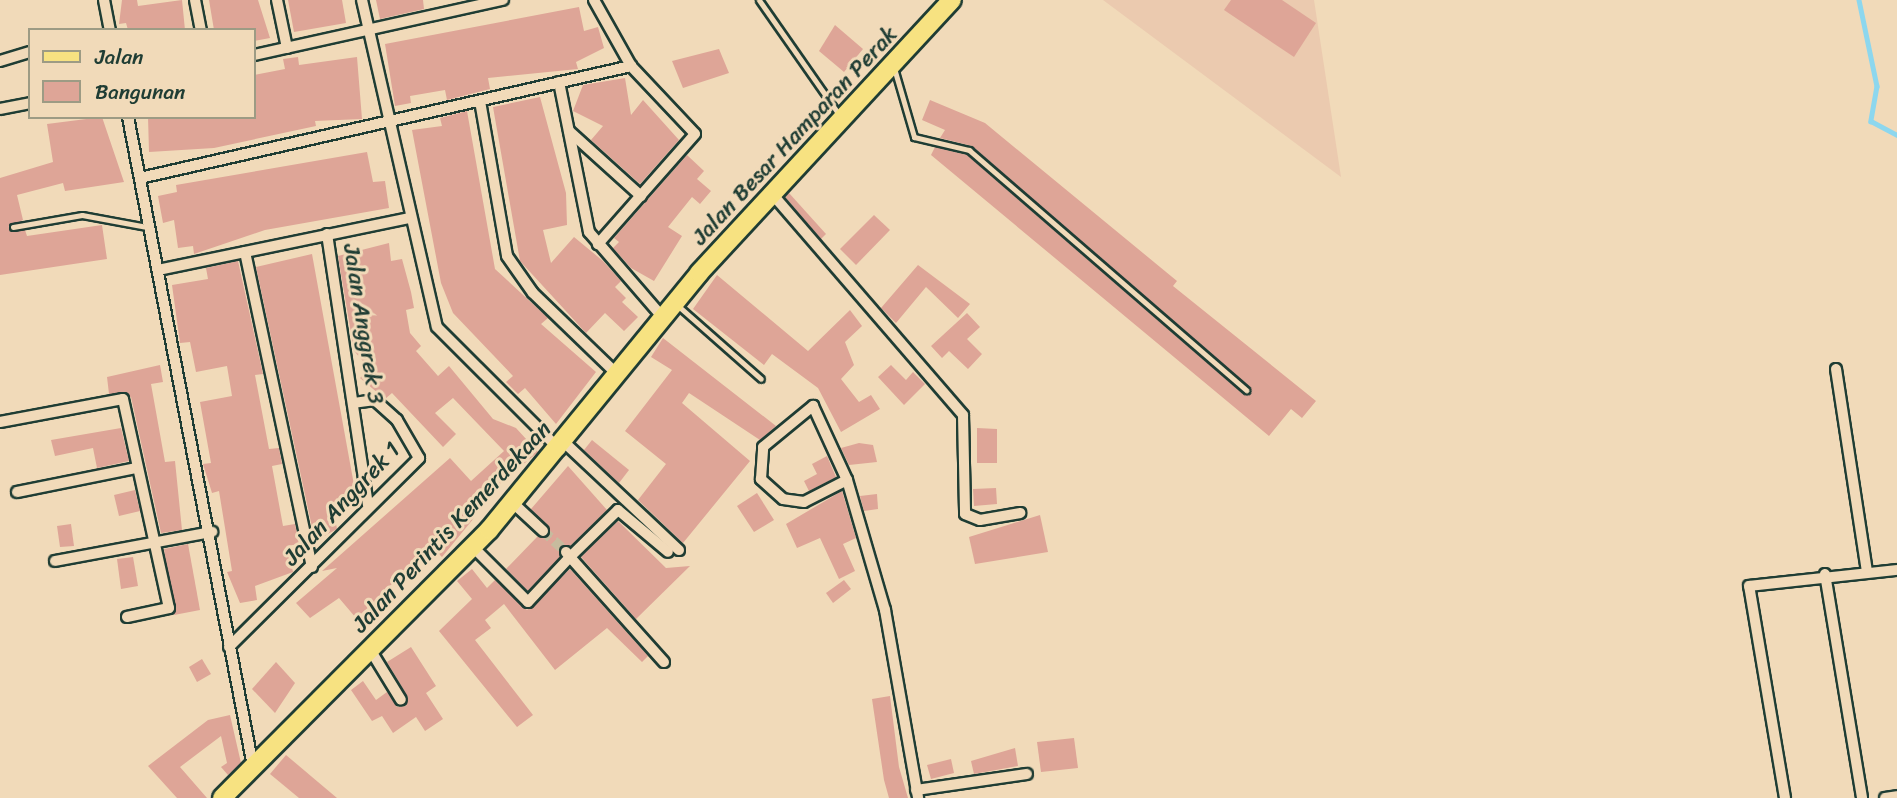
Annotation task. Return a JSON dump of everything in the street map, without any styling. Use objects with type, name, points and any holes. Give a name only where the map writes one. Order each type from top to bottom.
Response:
[{"type":"main road","name":"Jalan Besar Hamparan Perak","points":[[699,273],[894,68],[952,0]]},
{"type":"main road","name":"Jalan Perintis Kemerdekaan","points":[[222,798],[371,651],[513,503],[563,447],[699,273]]},
{"type":"street","points":[[104,0],[108,28]]},
{"type":"street","points":[[195,0],[201,28]]},
{"type":"street","points":[[276,0],[287,48]]},
{"type":"street","points":[[362,0],[430,306],[446,340],[673,551],[618,510],[568,554],[528,602],[472,546]]},
{"type":"street","points":[[256,55],[502,0]]},
{"type":"street","points":[[594,0],[631,66],[695,134],[598,244]]},
{"type":"street","points":[[0,61],[28,53]]},
{"type":"street","points":[[140,178],[631,66]]},
{"type":"street","points":[[559,82],[583,215],[598,244],[664,319]]},
{"type":"street","points":[[480,101],[507,256],[533,293],[618,375]]},
{"type":"street","points":[[0,109],[28,103]]},
{"type":"street","points":[[128,119],[212,532],[229,647],[253,766]]},
{"type":"street","points":[[569,131],[641,196]]},
{"type":"street","points":[[774,196],[962,415],[965,514],[980,520],[1020,513]]},
{"type":"street","points":[[158,270],[409,218]]},
{"type":"street","name":"Jalan Anggrek 3","points":[[327,234],[368,505]]},
{"type":"street","points":[[245,252],[312,567]]},
{"type":"street","points":[[1836,369],[1867,572]]},
{"type":"street","points":[[0,422],[123,399],[150,544],[169,608],[127,617]]},
{"type":"street","name":"Jalan Anggrek 1","points":[[229,647],[360,522],[368,505],[415,463],[418,449],[375,400],[354,403]]},
{"type":"street","points":[[846,480],[804,502],[783,499],[761,479],[763,447],[813,406],[846,480],[885,610],[917,794],[1027,774]]},
{"type":"street","points":[[17,492],[136,468]]},
{"type":"street","points":[[513,503],[543,531]]},
{"type":"street","points":[[55,561],[212,532]]},
{"type":"street","points":[[568,554],[664,662]]},
{"type":"street","points":[[1785,798],[1749,586],[1825,574],[1897,570]]},
{"type":"street","points":[[1825,574],[1862,798]]},
{"type":"street","points":[[371,651],[401,700]]},
{"type":"street","points":[[1885,798],[1897,796]]},
{"type":"lane","points":[[759,0],[844,121]]},
{"type":"lane","points":[[894,68],[915,136],[969,150],[1246,390]]},
{"type":"lane","points":[[13,227],[82,215],[150,228]]},
{"type":"lane","points":[[676,304],[761,379]]},
{"type":"shaded area","points":[[1103,0],[1314,0],[1341,177]]},
{"type":"building","points":[[122,0],[137,0],[138,6],[182,0],[185,28],[127,28],[126,23],[119,24]]},
{"type":"building","points":[[209,0],[258,0],[270,38],[256,41],[256,28],[214,28]]},
{"type":"building","points":[[288,0],[342,0],[346,23],[294,32]]},
{"type":"building","points":[[376,0],[423,0],[424,9],[380,19]]},
{"type":"building","points":[[1231,0],[1282,0],[1316,23],[1294,57],[1224,10]]},
{"type":"building","points":[[579,7],[584,31],[598,27],[604,48],[576,62],[578,69],[488,78],[490,89],[447,100],[445,90],[410,96],[411,103],[395,106],[385,44]]},
{"type":"building","points":[[835,25],[863,49],[844,72],[819,51]]},
{"type":"building","points":[[719,49],[729,73],[683,88],[672,61]]},
{"type":"building","points":[[298,57],[299,65],[357,57],[362,119],[315,121],[316,126],[214,148],[149,152],[148,119],[256,119],[256,75],[285,69],[283,59]]},
{"type":"building","points":[[625,78],[631,115],[643,100],[679,140],[640,184],[591,140],[603,126],[573,111],[583,85]]},
{"type":"building","points":[[540,97],[566,193],[567,225],[543,230],[551,263],[574,237],[603,261],[621,281],[615,287],[626,298],[622,302],[638,317],[624,331],[605,313],[586,333],[520,261],[493,107]]},
{"type":"building","points":[[930,100],[985,123],[1177,281],[1173,286],[1316,401],[1302,418],[1291,409],[1269,436],[931,155],[935,147],[967,155],[1243,394],[1250,393],[972,146],[940,138],[945,130],[922,120]]},
{"type":"building","points":[[467,111],[495,269],[548,318],[541,324],[596,372],[556,424],[525,388],[518,394],[506,382],[513,376],[453,313],[441,283],[412,130],[442,126],[440,118]]},
{"type":"building","points":[[103,119],[124,182],[65,191],[63,183],[17,195],[23,220],[8,227],[25,230],[27,236],[102,225],[107,259],[0,275],[0,178],[53,162],[47,124]]},
{"type":"building","points":[[367,152],[373,182],[385,181],[389,208],[265,230],[194,254],[193,246],[178,248],[174,220],[163,223],[158,196],[177,192],[176,185]]},
{"type":"building","points":[[687,155],[704,171],[697,179],[711,191],[700,204],[692,197],[668,227],[682,236],[654,281],[631,268],[613,248],[619,242],[614,238]]},
{"type":"building","points":[[789,193],[826,234],[821,239],[785,197]]},
{"type":"building","points":[[874,215],[890,230],[856,265],[840,249]]},
{"type":"building","points":[[389,243],[391,261],[402,259],[411,292],[414,308],[406,310],[410,333],[421,346],[416,351],[438,376],[449,366],[493,419],[516,428],[538,452],[467,511],[474,518],[442,557],[432,547],[380,595],[390,606],[379,616],[370,606],[356,618],[339,598],[310,618],[296,603],[337,568],[322,571],[450,458],[471,481],[504,451],[453,398],[435,413],[456,434],[443,447],[392,393],[385,399],[360,378],[370,369],[354,351],[338,256]]},
{"type":"building","points":[[312,254],[358,507],[334,513],[337,529],[315,541],[256,267]]},
{"type":"building","points":[[238,261],[263,374],[255,375],[269,449],[279,448],[282,464],[272,466],[283,526],[295,524],[299,544],[287,546],[293,572],[255,586],[257,600],[240,603],[227,572],[232,571],[219,491],[212,493],[203,464],[211,463],[200,402],[232,396],[227,366],[196,372],[190,342],[180,343],[172,285],[208,279],[206,268]]},
{"type":"building","points":[[918,265],[970,304],[958,318],[926,287],[896,323],[881,308]]},
{"type":"building","points":[[717,275],[808,351],[850,310],[862,326],[845,342],[854,365],[841,379],[859,402],[871,395],[880,409],[841,432],[818,388],[772,354],[764,365],[693,309]]},
{"type":"building","points":[[967,313],[980,327],[967,339],[982,354],[968,369],[949,351],[942,358],[931,346]]},
{"type":"building","points":[[663,338],[776,426],[760,440],[689,393],[682,403],[750,461],[683,543],[638,500],[666,464],[625,431],[672,370],[651,357]]},
{"type":"building","points":[[160,365],[163,382],[151,384],[165,462],[175,461],[182,530],[161,533],[131,397],[109,394],[107,377]]},
{"type":"building","points":[[891,365],[906,380],[913,372],[925,384],[904,405],[878,377]]},
{"type":"building","points":[[121,428],[129,461],[97,468],[93,448],[55,456],[51,440]]},
{"type":"building","points":[[977,428],[997,429],[997,463],[977,463]]},
{"type":"building","points":[[592,440],[629,470],[619,483],[584,450]]},
{"type":"building","points":[[859,443],[873,445],[877,462],[849,465],[841,448]]},
{"type":"building","points":[[827,456],[836,477],[809,491],[804,481],[817,474],[812,464]]},
{"type":"building","points":[[568,466],[607,510],[570,546],[561,546],[560,557],[528,591],[506,569],[537,537],[549,536],[549,526],[531,509]]},
{"type":"building","points":[[996,488],[997,504],[974,506],[973,489]]},
{"type":"building","points":[[135,490],[140,511],[119,516],[114,495]]},
{"type":"building","points":[[842,491],[856,538],[843,544],[855,571],[839,579],[820,538],[797,548],[786,524]]},
{"type":"building","points":[[757,493],[774,520],[754,532],[737,506]]},
{"type":"building","points":[[877,494],[878,509],[864,511],[860,496]]},
{"type":"building","points":[[1040,515],[1048,552],[975,564],[969,537]]},
{"type":"building","points":[[618,521],[666,568],[690,566],[636,619],[581,557]]},
{"type":"building","points":[[71,524],[74,546],[60,547],[57,526]]},
{"type":"building","points":[[188,544],[200,610],[174,615],[164,549]]},
{"type":"building","points":[[133,557],[138,586],[121,589],[117,559]]},
{"type":"building","points":[[472,569],[487,588],[495,580],[527,610],[570,569],[648,656],[642,662],[607,628],[555,670],[504,604],[485,620],[491,628],[475,640],[533,715],[517,727],[439,631],[472,599],[457,581]]},
{"type":"building","points":[[844,580],[851,589],[833,603],[826,593]]},
{"type":"building","points":[[411,647],[436,686],[426,693],[443,719],[425,731],[416,717],[393,733],[382,716],[372,721],[351,690],[363,681],[376,700],[387,692],[397,707],[406,706],[408,697],[387,662]]},
{"type":"building","points":[[202,659],[211,674],[197,682],[189,667]]},
{"type":"building","points":[[276,662],[295,683],[275,713],[252,689]]},
{"type":"building","points":[[890,696],[899,767],[908,798],[889,798],[884,780],[872,699]]},
{"type":"building","points":[[230,715],[241,763],[228,775],[221,767],[227,763],[221,736],[180,767],[207,798],[177,798],[148,766],[208,720]]},
{"type":"building","points":[[1074,738],[1078,768],[1041,772],[1037,742]]},
{"type":"building","points":[[1015,748],[1018,766],[974,774],[971,761]]},
{"type":"building","points":[[286,755],[337,798],[299,798],[270,774]]},
{"type":"building","points":[[951,759],[954,773],[931,779],[927,765]]},
{"type":"waterway","points":[[1859,0],[1877,86],[1871,121],[1897,135]]},
{"type":"tunnel","points":[[543,531],[566,552]]}]
